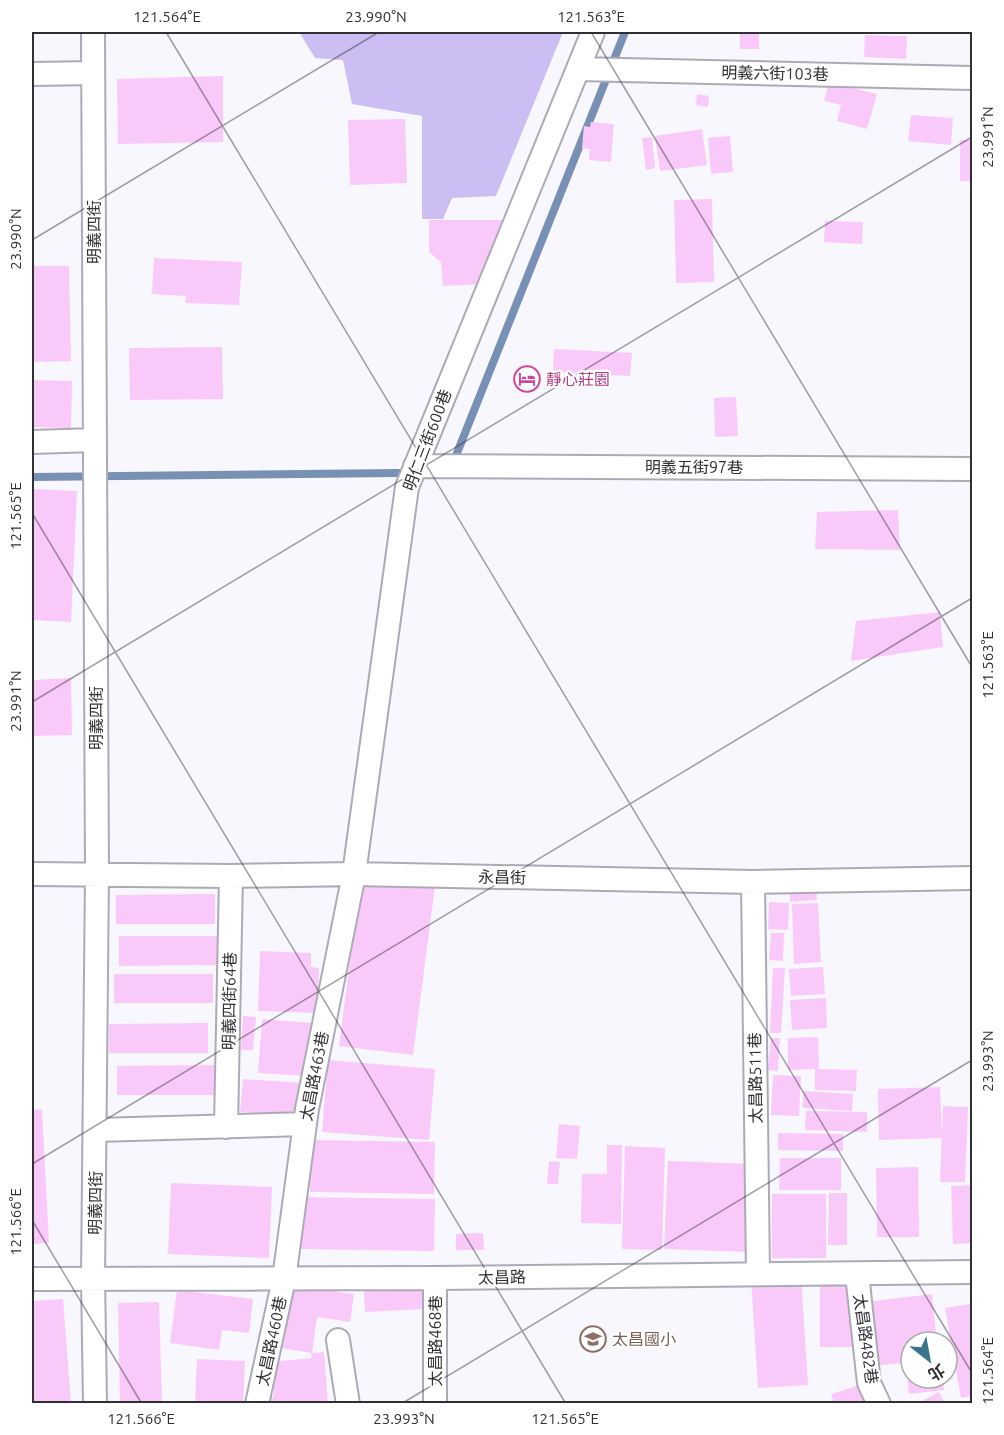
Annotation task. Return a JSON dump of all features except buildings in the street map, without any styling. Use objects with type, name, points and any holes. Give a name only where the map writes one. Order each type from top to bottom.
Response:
[{"type":"street","name":"明義四街","points":[[93,32],[97,873],[93,1278],[95,1404]]},
{"type":"street","name":"明仁三街600巷","points":[[354,874],[407,487],[593,32]]},
{"type":"street","name":"明義六街103巷","points":[[578,69],[972,78]]},
{"type":"street","points":[[32,74],[93,73]]},
{"type":"street","points":[[32,442],[95,440]]},
{"type":"street","name":"明義五街97巷","points":[[415,466],[972,469]]},
{"type":"street","name":"永昌街","points":[[32,874],[231,876],[354,874],[753,882],[972,878]]},
{"type":"street","name":"太昌路463巷","points":[[284,1279],[305,1124],[354,874]]},
{"type":"street","name":"明義四街64巷","points":[[226,1127],[231,876]]},
{"type":"street","name":"太昌路511巷","points":[[753,882],[758,1274]]},
{"type":"street","points":[[96,1130],[305,1124]]},
{"type":"street","name":"太昌路","points":[[32,1279],[435,1278],[972,1272]]},
{"type":"street","name":"太昌路482巷","points":[[857,1274],[869,1383],[879,1404]]},
{"type":"street","name":"太昌路468巷","points":[[435,1278],[435,1404]]},
{"type":"street","name":"太昌路460巷","points":[[257,1404],[284,1279]]},
{"type":"street","points":[[338,1340],[348,1404]]},
{"type":"shaded area","points":[[299,32],[563,32],[496,196],[452,198],[443,219],[422,219],[422,116],[352,104],[343,60],[315,58]]},
{"type":"waterway","points":[[457,453],[625,32]]},
{"type":"waterway","points":[[32,477],[399,473]]},
{"type":"place","name":"靜心莊園","points":[[527,379]]},
{"type":"place","name":"太昌國小","points":[[593,1339]]}]
